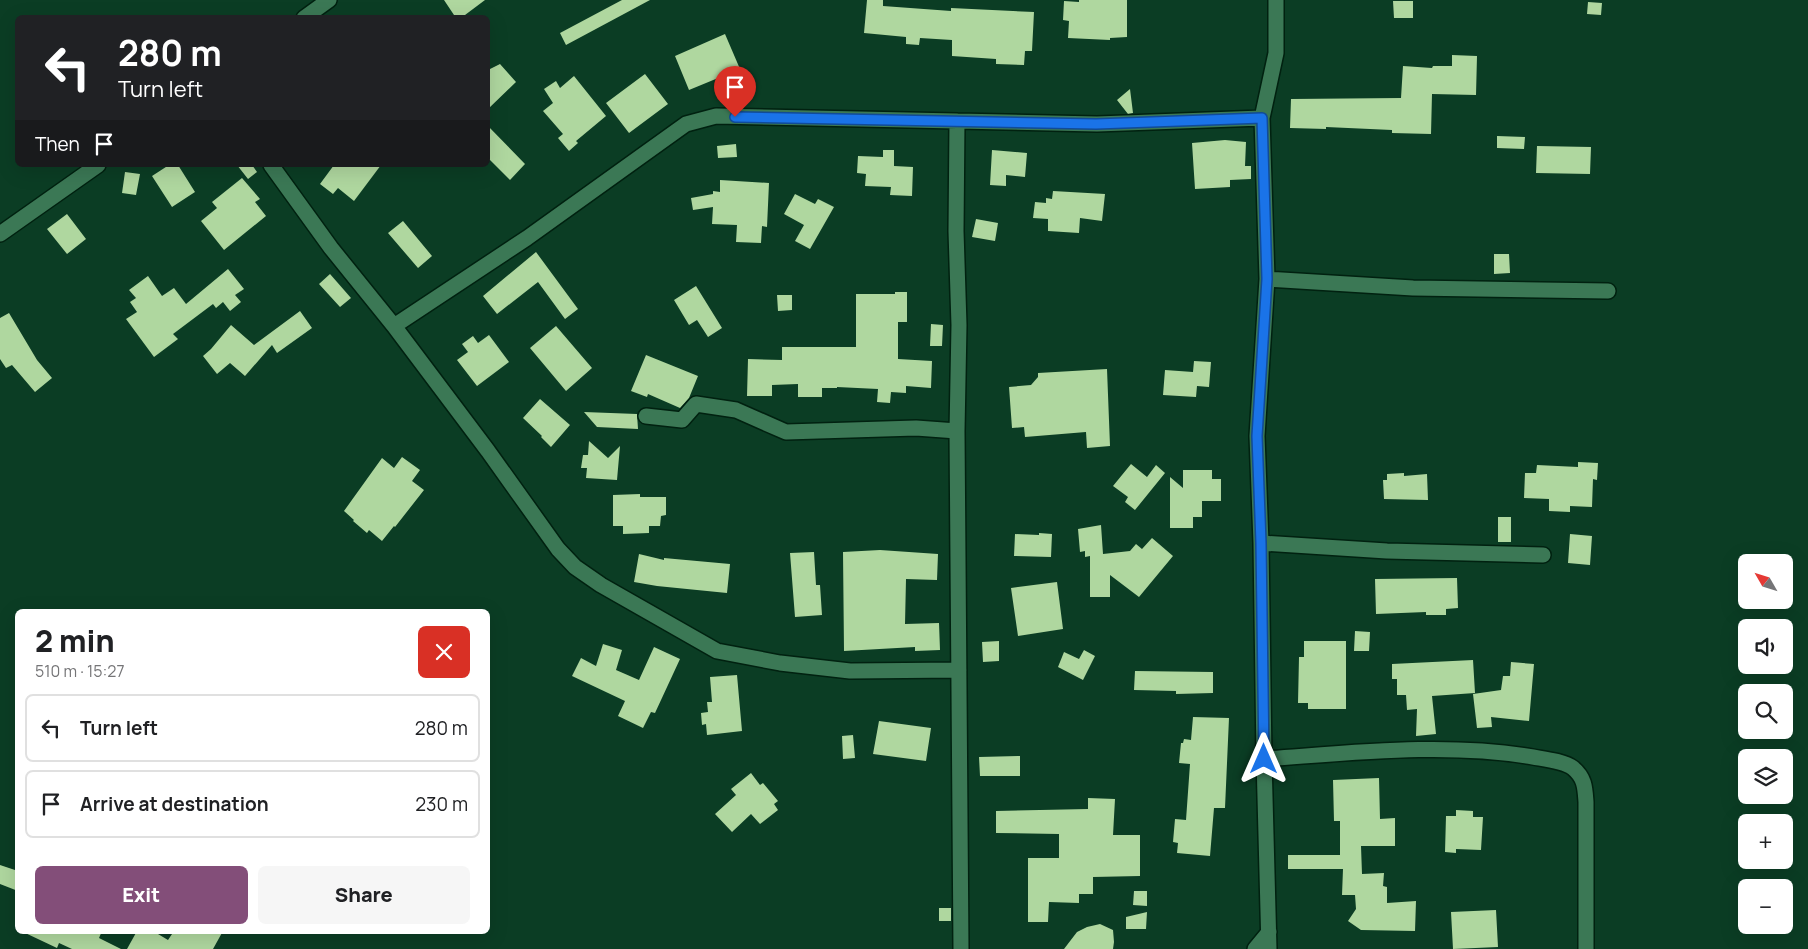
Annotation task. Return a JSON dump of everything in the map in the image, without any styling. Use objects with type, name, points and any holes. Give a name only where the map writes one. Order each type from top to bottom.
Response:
[{"type":"street","points":[[308,15],[328,0]]},
{"type":"street","points":[[1269,949],[1257,436],[1267,279],[1262,118],[1276,53],[1276,0]]},
{"type":"street","points":[[394,326],[527,238],[686,124],[716,116],[1096,124],[1262,118]]},
{"type":"street","points":[[957,121],[956,231],[959,325],[957,431],[961,949]]},
{"type":"street","points":[[0,234],[95,167]]},
{"type":"street","points":[[272,167],[331,248],[394,326],[488,451],[558,549],[575,567],[601,585],[717,650],[780,664],[850,670],[959,670]]},
{"type":"street","points":[[1267,279],[1413,288],[1608,291]]},
{"type":"street","points":[[646,416],[682,420],[696,404],[736,410],[786,432],[916,428],[957,431]]},
{"type":"street","points":[[1261,543],[1387,551],[1543,555]]},
{"type":"street","points":[[1264,759],[1392,750],[1502,752],[1549,760],[1572,767],[1584,780],[1586,802],[1586,949]]},
{"type":"street","points":[[1255,949],[1269,932]]},
{"type":"building","points":[[444,0],[485,0],[465,15],[454,15]]},
{"type":"building","points":[[622,0],[650,0],[566,45],[560,33]]},
{"type":"building","points":[[867,0],[883,0],[883,6],[951,11],[951,8],[1034,12],[1032,51],[1025,51],[1024,65],[996,64],[996,59],[952,56],[952,40],[920,38],[919,45],[906,44],[906,37],[864,33]]},
{"type":"building","points":[[1079,0],[1127,0],[1127,37],[1110,38],[1110,40],[1068,38],[1069,21],[1063,20],[1064,1],[1079,2]]},
{"type":"building","points":[[1393,1],[1413,1],[1413,18],[1394,18]]},
{"type":"building","points":[[1588,2],[1602,3],[1601,15],[1587,14]]},
{"type":"building","points":[[725,34],[740,69],[689,90],[675,56]]},
{"type":"building","points":[[1452,55],[1477,56],[1476,95],[1432,94],[1431,134],[1392,133],[1392,130],[1326,127],[1326,129],[1290,128],[1291,99],[1401,98],[1403,66],[1432,68],[1433,66],[1452,66]]},
{"type":"building","points":[[500,64],[516,82],[490,107],[490,69]]},
{"type":"building","points":[[645,74],[668,104],[629,133],[606,103]]},
{"type":"building","points":[[574,76],[606,116],[576,141],[578,143],[569,151],[558,138],[563,134],[543,111],[553,103],[544,89],[556,81],[560,88]]},
{"type":"building","points":[[1130,89],[1133,113],[1128,114],[1117,100]]},
{"type":"building","points":[[490,128],[525,164],[510,180],[490,160]]},
{"type":"building","points":[[1497,136],[1525,137],[1524,149],[1497,148]]},
{"type":"building","points":[[1225,140],[1246,142],[1245,166],[1251,166],[1251,179],[1230,180],[1230,187],[1195,189],[1192,143]]},
{"type":"building","points":[[736,144],[737,157],[718,158],[717,146]]},
{"type":"building","points":[[1537,146],[1591,147],[1590,174],[1536,173]]},
{"type":"building","points":[[883,150],[894,150],[894,166],[913,167],[912,196],[890,195],[891,187],[865,186],[866,174],[857,173],[858,156],[883,157]]},
{"type":"building","points":[[992,150],[1027,153],[1025,177],[1006,175],[1006,186],[990,185]]},
{"type":"building","points":[[166,167],[179,167],[195,192],[172,207],[152,176]]},
{"type":"building","points":[[239,167],[253,167],[257,172],[248,179]]},
{"type":"building","points":[[333,167],[380,167],[354,201],[338,188],[333,194],[320,184]]},
{"type":"building","points":[[125,172],[140,174],[136,195],[122,193]]},
{"type":"building","points":[[242,178],[260,199],[255,202],[266,216],[224,250],[201,221],[217,208],[212,202]]},
{"type":"building","points":[[720,180],[769,183],[767,227],[762,226],[761,243],[736,242],[737,225],[712,224],[713,207],[693,210],[691,198],[713,194],[713,191],[720,192]]},
{"type":"building","points":[[1053,191],[1105,194],[1102,221],[1080,218],[1079,233],[1048,231],[1048,219],[1033,218],[1035,202],[1046,203],[1046,198],[1052,199]]},
{"type":"building","points":[[795,194],[815,204],[818,199],[834,207],[810,249],[795,241],[804,225],[784,214]]},
{"type":"building","points":[[67,214],[86,239],[67,254],[47,229]]},
{"type":"building","points":[[976,219],[998,223],[995,241],[972,237]]},
{"type":"building","points":[[403,221],[432,256],[418,268],[388,233]]},
{"type":"building","points":[[536,252],[578,309],[565,319],[538,282],[497,314],[483,296]]},
{"type":"building","points":[[1494,254],[1509,254],[1510,273],[1494,274]]},
{"type":"building","points":[[228,269],[244,289],[235,295],[241,302],[230,311],[223,302],[216,308],[213,304],[173,334],[178,339],[154,357],[126,319],[137,312],[130,302],[136,298],[129,290],[148,276],[162,296],[174,288],[186,304]]},
{"type":"building","points":[[330,274],[351,298],[340,307],[319,284]]},
{"type":"building","points":[[696,286],[722,328],[708,337],[697,320],[689,325],[674,300]]},
{"type":"building","points":[[895,292],[907,292],[907,322],[898,322],[898,359],[932,361],[931,388],[906,386],[906,393],[891,392],[890,403],[877,402],[878,389],[822,388],[822,397],[798,397],[798,384],[772,385],[772,396],[747,396],[748,359],[782,360],[782,347],[856,347],[856,294],[895,294]]},
{"type":"building","points":[[777,295],[792,295],[792,310],[778,311]]},
{"type":"building","points":[[300,311],[312,328],[277,353],[272,345],[245,376],[230,363],[217,374],[203,356],[231,325],[254,345]]},
{"type":"building","points":[[9,313],[37,360],[52,378],[35,392],[12,365],[6,368],[0,359],[0,318]]},
{"type":"building","points":[[931,324],[943,325],[942,346],[930,346]]},
{"type":"building","points":[[556,326],[592,368],[566,391],[530,348]]},
{"type":"building","points":[[489,335],[509,362],[477,386],[457,360],[468,352],[462,344],[473,336],[478,343]]},
{"type":"building","points":[[646,355],[698,376],[689,398],[680,408],[648,394],[647,397],[631,391]]},
{"type":"building","points":[[1194,361],[1211,362],[1209,387],[1197,386],[1196,397],[1163,395],[1165,370],[1193,372]]},
{"type":"building","points":[[1107,369],[1110,446],[1087,448],[1086,432],[1025,437],[1024,427],[1012,428],[1009,387],[1031,385],[1038,377],[1038,373]]},
{"type":"building","points":[[540,399],[570,425],[551,447],[523,418]]},
{"type":"building","points":[[584,412],[637,414],[638,429],[597,427]]},
{"type":"building","points":[[589,441],[608,458],[620,446],[617,480],[586,478],[587,468],[581,468],[583,455],[588,455]]},
{"type":"building","points":[[402,457],[420,470],[412,481],[424,490],[382,541],[369,530],[367,533],[344,511],[382,458],[394,468]]},
{"type":"building","points":[[1578,462],[1598,463],[1597,480],[1593,479],[1592,507],[1570,506],[1570,512],[1549,511],[1549,499],[1524,498],[1525,473],[1536,473],[1537,465],[1578,467]]},
{"type":"building","points":[[1131,464],[1147,477],[1156,465],[1165,473],[1135,510],[1125,502],[1128,497],[1113,486]]},
{"type":"building","points":[[1183,470],[1212,470],[1212,479],[1221,479],[1221,501],[1202,501],[1202,517],[1193,517],[1193,528],[1170,528],[1170,477],[1183,488]]},
{"type":"building","points":[[1404,473],[1404,476],[1427,474],[1428,500],[1384,499],[1383,480],[1387,480],[1387,474]]},
{"type":"building","points":[[640,494],[640,497],[666,497],[666,515],[661,516],[660,526],[649,526],[649,533],[623,534],[623,526],[613,526],[613,495]]},
{"type":"building","points":[[1498,517],[1511,517],[1511,542],[1498,542]]},
{"type":"building","points":[[1101,525],[1103,554],[1130,551],[1136,544],[1142,549],[1152,538],[1173,556],[1139,597],[1110,575],[1110,597],[1090,597],[1090,556],[1085,557],[1085,551],[1080,552],[1078,529]]},
{"type":"building","points":[[1039,533],[1052,534],[1051,557],[1014,556],[1015,534],[1039,535]]},
{"type":"building","points":[[1570,534],[1592,536],[1590,565],[1568,563]]},
{"type":"building","points":[[880,550],[938,554],[937,580],[906,579],[905,624],[939,623],[940,650],[915,651],[915,647],[844,651],[843,552]]},
{"type":"building","points":[[814,552],[816,585],[820,585],[822,615],[795,617],[790,553]]},
{"type":"building","points":[[639,554],[664,560],[664,558],[730,564],[727,593],[634,582]]},
{"type":"building","points":[[1457,578],[1458,608],[1446,609],[1446,615],[1426,615],[1426,612],[1376,614],[1375,579]]},
{"type":"building","points":[[1057,582],[1063,629],[1018,636],[1011,588]]},
{"type":"building","points":[[1355,631],[1370,632],[1369,651],[1354,651]]},
{"type":"building","points":[[999,641],[999,661],[983,662],[982,642]]},
{"type":"building","points":[[1304,641],[1346,641],[1346,709],[1308,709],[1308,703],[1298,703],[1299,657],[1304,657]]},
{"type":"building","points":[[603,644],[622,650],[616,670],[639,680],[654,647],[680,659],[655,713],[651,712],[643,728],[618,716],[625,701],[572,676],[581,658],[596,666]]},
{"type":"building","points":[[1084,650],[1095,656],[1083,680],[1058,667],[1064,652],[1079,659]]},
{"type":"building","points":[[1473,660],[1475,693],[1432,696],[1436,734],[1416,736],[1417,709],[1407,710],[1406,695],[1397,695],[1397,679],[1392,679],[1392,664]]},
{"type":"building","points":[[1511,662],[1534,664],[1529,721],[1491,717],[1492,727],[1477,728],[1473,694],[1501,690],[1503,676],[1510,676]]},
{"type":"building","points":[[1135,671],[1213,672],[1213,693],[1176,694],[1176,691],[1134,690]]},
{"type":"building","points":[[737,675],[742,731],[707,735],[706,724],[702,725],[701,713],[708,712],[707,702],[712,702],[710,677]]},
{"type":"building","points":[[1193,717],[1229,718],[1225,808],[1214,808],[1210,856],[1177,853],[1178,843],[1173,842],[1175,819],[1186,820],[1190,764],[1179,763],[1181,743],[1183,743],[1184,739],[1191,740]]},
{"type":"building","points":[[879,721],[931,728],[926,761],[873,754]]},
{"type":"building","points":[[853,735],[855,758],[843,759],[842,736]]},
{"type":"building","points":[[1020,756],[1020,776],[980,776],[979,757]]},
{"type":"building","points":[[751,773],[760,785],[763,783],[778,801],[774,804],[778,810],[760,824],[751,814],[732,832],[715,814],[736,795],[731,789]]},
{"type":"building","points":[[1379,778],[1380,819],[1395,818],[1395,846],[1361,846],[1362,874],[1384,873],[1383,886],[1387,887],[1387,903],[1416,901],[1415,931],[1361,930],[1348,921],[1356,909],[1355,895],[1342,895],[1343,869],[1288,869],[1288,855],[1340,855],[1340,821],[1334,821],[1333,780]]},
{"type":"building","points":[[1088,798],[1115,799],[1113,835],[1140,835],[1140,876],[1093,877],[1093,894],[1079,894],[1079,903],[1049,902],[1048,922],[1028,922],[1028,858],[1059,858],[1059,834],[996,833],[996,811],[1088,809]]},
{"type":"building","points":[[1456,810],[1473,811],[1473,817],[1483,817],[1481,850],[1456,849],[1456,853],[1445,852],[1446,816],[1456,816]]},
{"type":"building","points":[[0,865],[15,870],[15,890],[0,884]]},
{"type":"building","points":[[1134,891],[1147,891],[1147,906],[1133,905]]},
{"type":"building","points":[[939,908],[951,908],[951,921],[939,921]]},
{"type":"building","points":[[1496,910],[1498,947],[1453,949],[1451,912]]},
{"type":"building","points":[[1147,912],[1146,929],[1126,929],[1126,917]]},
{"type":"building","points":[[1100,924],[1113,930],[1113,949],[1064,949],[1077,932]]},
{"type":"building","points":[[27,934],[101,934],[99,938],[121,949],[72,949],[59,943],[57,948]]},
{"type":"building","points":[[135,934],[158,934],[168,940],[172,934],[221,934],[213,949],[127,949]]},
{"type":"route","points":[[735,117],[1096,124],[1262,118],[1267,279],[1257,436],[1261,543],[1264,759]]}]
